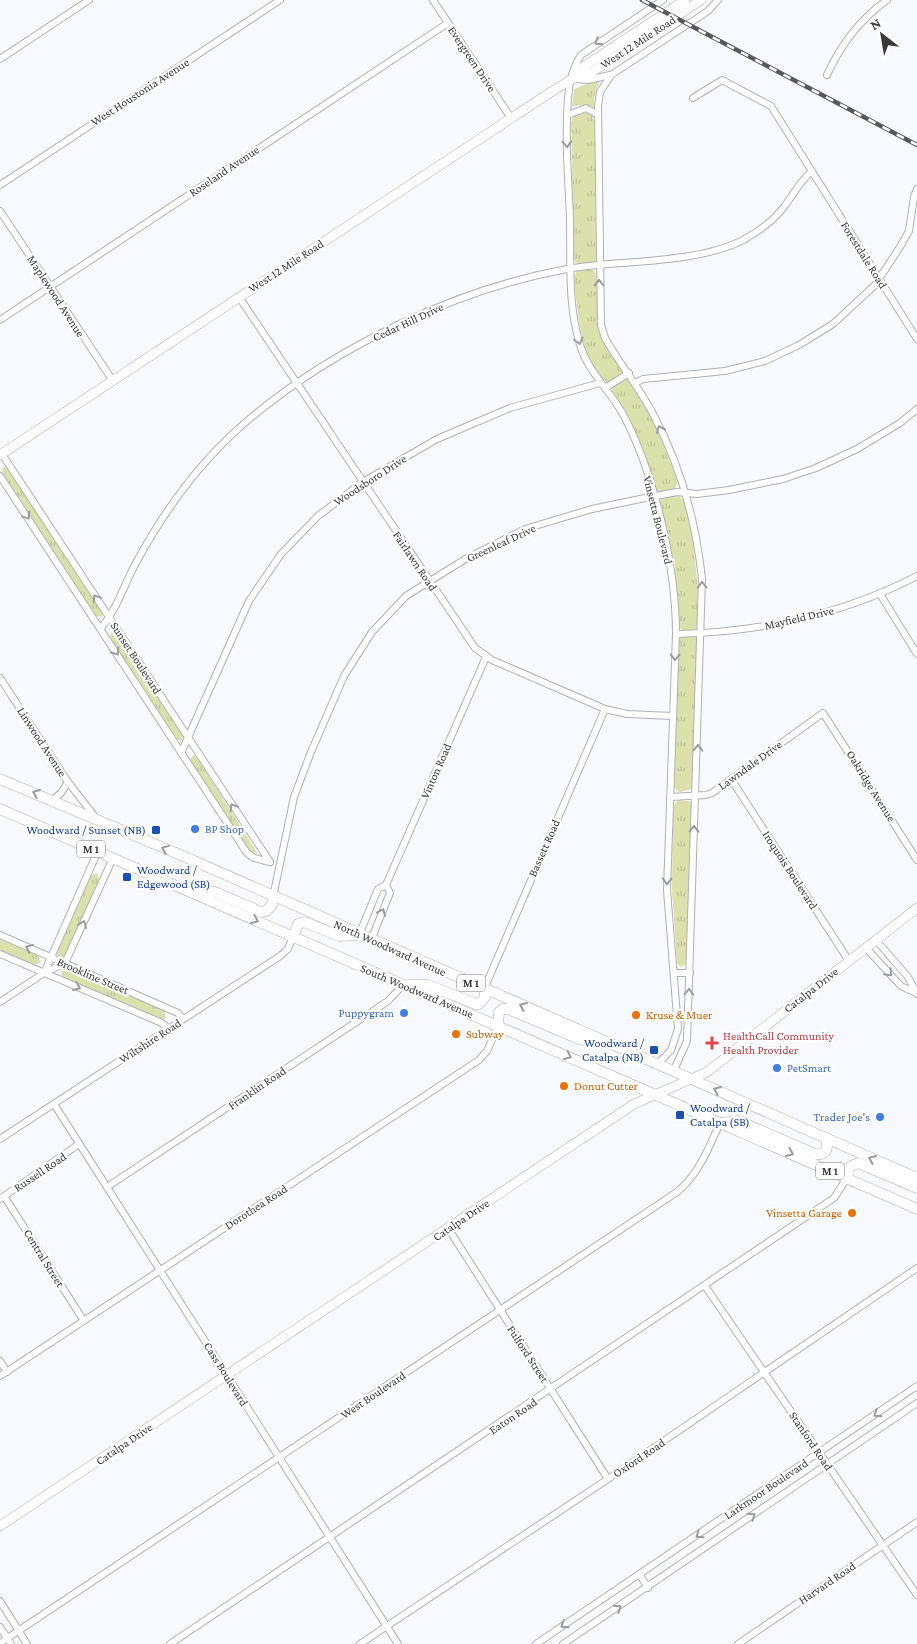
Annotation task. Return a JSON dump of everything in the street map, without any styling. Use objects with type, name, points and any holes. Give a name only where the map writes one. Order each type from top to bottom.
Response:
[{"type":"main road","name":"North Woodward Avenue","points":[[0,779],[97,819],[917,1178]]},
{"type":"main road","name":"South Woodward Avenue","points":[[0,808],[916,1208]]},
{"type":"main road","points":[[183,888],[215,892],[261,912],[266,911],[272,905],[273,897]]},
{"type":"main road","points":[[293,937],[298,924],[304,922],[339,936],[359,934]]},
{"type":"main road","points":[[403,985],[428,985],[476,1004],[485,996],[484,988]]},
{"type":"main road","points":[[498,1026],[499,1012],[503,1009],[508,1009],[579,1039],[610,1045]]},
{"type":"main road","points":[[720,1123],[739,1121],[815,1154],[824,1154],[827,1151],[826,1139]]},
{"type":"main road","points":[[847,1178],[849,1167],[858,1163],[917,1188]]},
{"type":"street","points":[[0,59],[88,0]]},
{"type":"street","name":"West Houstonia Avenue","points":[[0,185],[280,0]]},
{"type":"street","name":"Evergreen Drive","points":[[433,0],[511,118]]},
{"type":"street","name":"Vinsetta Boulevard","points":[[657,1065],[673,1047],[678,1029],[667,890],[676,634],[674,592],[669,558],[654,498],[635,440],[619,408],[584,359],[577,334],[570,268],[568,96],[575,65],[585,51],[663,0]]},
{"type":"street","name":"West 12 Mile Road","points":[[572,79],[583,67],[685,0]]},
{"type":"street","name":"West 12 Mile Road","points":[[1,455],[511,118],[572,79],[592,72],[701,0]]},
{"type":"street","points":[[572,79],[588,80],[611,75],[708,11],[718,0]]},
{"type":"street","points":[[827,75],[846,39],[869,13],[886,0]]},
{"type":"street","name":"Roseland Avenue","points":[[0,320],[448,23]]},
{"type":"street","points":[[611,75],[600,92],[598,115],[599,310],[602,332],[610,347],[629,373],[658,423],[690,505],[699,551],[702,579],[687,1042],[673,1072]]},
{"type":"street","name":"Forestdale Road","points":[[693,98],[722,80],[768,104],[917,339]]},
{"type":"street","points":[[568,115],[586,108],[598,115]]},
{"type":"street","name":"Cedar Hill Drive","points":[[101,628],[110,618],[150,538],[186,484],[240,427],[297,383],[336,358],[423,314],[496,288],[570,268],[700,254],[732,246],[769,223],[811,172]]},
{"type":"street","points":[[635,383],[643,379],[725,371],[780,354],[799,345],[833,324],[861,300],[879,279],[909,231],[914,197],[917,190]]},
{"type":"street","name":"Maplewood Avenue","points":[[0,211],[112,381]]},
{"type":"street","points":[[909,231],[917,226]]},
{"type":"street","name":"Fairlawn Road","points":[[239,297],[475,648],[486,657],[605,709],[627,714],[673,716]]},
{"type":"street","name":"Woodsboro Drive","points":[[181,753],[189,740],[195,719],[237,625],[266,576],[305,528],[333,503],[363,482],[429,443],[475,422],[540,398],[602,385],[629,373]]},
{"type":"street","name":"Greenleaf Drive","points":[[273,897],[300,778],[350,665],[364,642],[388,613],[406,596],[467,558],[525,529],[592,509],[684,492],[697,494],[744,488],[800,474],[840,458],[871,442],[917,410]]},
{"type":"street","name":"Sunset Boulevard","points":[[1,455],[270,862]]},
{"type":"street","name":"Sunset Boulevard","points":[[0,476],[247,854],[254,858],[280,865]]},
{"type":"street","name":"Mayfield Drive","points":[[676,634],[747,629],[793,621],[836,610],[880,594],[917,576]]},
{"type":"street","points":[[880,594],[917,654]]},
{"type":"street","name":"Vinton Road","points":[[359,934],[378,889],[386,885],[486,657]]},
{"type":"street","name":"Linwood Avenue","points":[[0,678],[68,782],[97,819]]},
{"type":"street","name":"Bassett Road","points":[[484,988],[605,709]]},
{"type":"street","name":"Lawndale Drive","points":[[670,797],[712,793],[823,713]]},
{"type":"street","name":"Oakridge Avenue","points":[[823,713],[917,860]]},
{"type":"street","name":"Iroquois Boulevard","points":[[730,779],[849,961]]},
{"type":"street","name":"Linwood Avenue","points":[[52,800],[61,793],[68,782]]},
{"type":"street","points":[[44,973],[98,851]]},
{"type":"street","points":[[0,1002],[44,973],[65,964],[113,858]]},
{"type":"street","name":"Vinton Road","points":[[371,940],[390,894],[386,885]]},
{"type":"street","name":"Catalpa Drive","points":[[0,1526],[634,1104],[707,1072],[917,908]]},
{"type":"street","name":"Brookline Street","points":[[0,935],[178,1013],[183,1019]]},
{"type":"street","name":"Wiltshire Road","points":[[0,1139],[280,956],[288,949],[293,937]]},
{"type":"street","points":[[876,940],[908,977],[916,993]]},
{"type":"street","points":[[866,948],[901,986],[916,993]]},
{"type":"street","name":"Brookline Street","points":[[0,954],[162,1024],[168,1029]]},
{"type":"street","points":[[674,973],[690,973]]},
{"type":"street","name":"Franklin Road","points":[[106,1187],[388,1001],[403,985]]},
{"type":"street","name":"Dorothea Road","points":[[0,1376],[479,1060],[487,1051],[498,1026]]},
{"type":"street","name":"Cass Boulevard","points":[[54,1104],[398,1644]]},
{"type":"street","name":"West Boulevard","points":[[0,1643],[9,1641],[19,1630],[685,1186],[699,1168],[720,1123]]},
{"type":"street","name":"Russell Road","points":[[2,1197],[80,1144]]},
{"type":"street","name":"Eaton Road","points":[[170,1644],[706,1286],[834,1198],[847,1178]]},
{"type":"street","name":"Central Street","points":[[2,1197],[84,1321]]},
{"type":"street","name":"Fulford Street","points":[[448,1228],[608,1479]]},
{"type":"street","name":"Oxford Road","points":[[360,1644],[608,1479],[917,1268]]},
{"type":"street","name":"Stanford Road","points":[[706,1286],[917,1595]]},
{"type":"street","points":[[0,1362],[7,1372]]},
{"type":"street","name":"Larkmoor Boulevard","points":[[536,1644],[917,1386]]},
{"type":"street","name":"Larkmoor Boulevard","points":[[563,1644],[648,1588],[917,1403]]},
{"type":"street","name":"Harvard Road","points":[[738,1644],[917,1522]]},
{"type":"street","points":[[640,1575],[648,1588]]},
{"type":"street","points":[[0,1601],[27,1644]]},
{"type":"street","points":[[0,1627],[9,1641]]},
{"type":"green space","points":[[600,79],[594,98],[594,107],[585,105],[572,106],[574,89]]},
{"type":"green space","points":[[583,111],[591,114],[595,123],[596,260],[595,264],[578,265],[574,260],[571,122],[575,114]]},
{"type":"green space","points":[[577,270],[593,270],[596,274],[599,332],[622,370],[622,374],[610,382],[600,378],[587,354],[582,337],[574,277]]},
{"type":"green space","points":[[627,379],[633,384],[640,395],[655,426],[678,481],[675,489],[656,492],[637,440],[611,392],[614,385]]},
{"type":"green space","points":[[3,467],[8,468],[102,612],[102,617],[96,616],[2,472]]},
{"type":"green space","points":[[678,495],[685,502],[694,549],[698,611],[698,627],[695,630],[682,630],[679,627],[675,566],[659,503],[662,498]]},
{"type":"green space","points":[[112,632],[116,633],[183,735],[182,741],[177,739],[110,637]]},
{"type":"green space","points":[[695,636],[698,640],[692,789],[679,792],[674,787],[678,641],[681,637]]},
{"type":"green space","points":[[193,755],[196,756],[258,854],[251,852],[246,847],[190,760]]},
{"type":"green space","points":[[679,800],[689,801],[692,804],[687,963],[681,967],[677,963],[672,889],[673,808]]},
{"type":"green space","points":[[97,873],[99,879],[66,956],[59,957],[56,953],[90,876]]},
{"type":"green space","points":[[0,939],[38,956],[41,962],[35,965],[0,950]]},
{"type":"green space","points":[[64,969],[69,969],[165,1011],[166,1018],[160,1020],[63,977],[61,972]]},
{"type":"railway","points":[[642,0],[917,145]]},
{"type":"place","name":"BP Shop","points":[[195,829]]},
{"type":"place","name":"Woodward / Sunset (NB)","points":[[156,830]]},
{"type":"place","name":"Woodward / Edgewood (SB)","points":[[127,877]]},
{"type":"place","name":"Puppygram","points":[[404,1013]]},
{"type":"place","name":"Kruse & Muer","points":[[636,1015]]},
{"type":"place","name":"Subway","points":[[456,1034]]},
{"type":"place","name":"HealthCall Community Health Provider","points":[[712,1043]]},
{"type":"place","name":"Woodward / Catalpa (NB)","points":[[654,1050]]},
{"type":"place","name":"PetSmart","points":[[777,1068]]},
{"type":"place","name":"Donut Cutter","points":[[564,1086]]},
{"type":"place","name":"Woodward / Catalpa (SB)","points":[[680,1115]]},
{"type":"place","name":"Trader Joe's","points":[[880,1117]]},
{"type":"place","name":"Vinsetta Garage","points":[[852,1213]]}]
